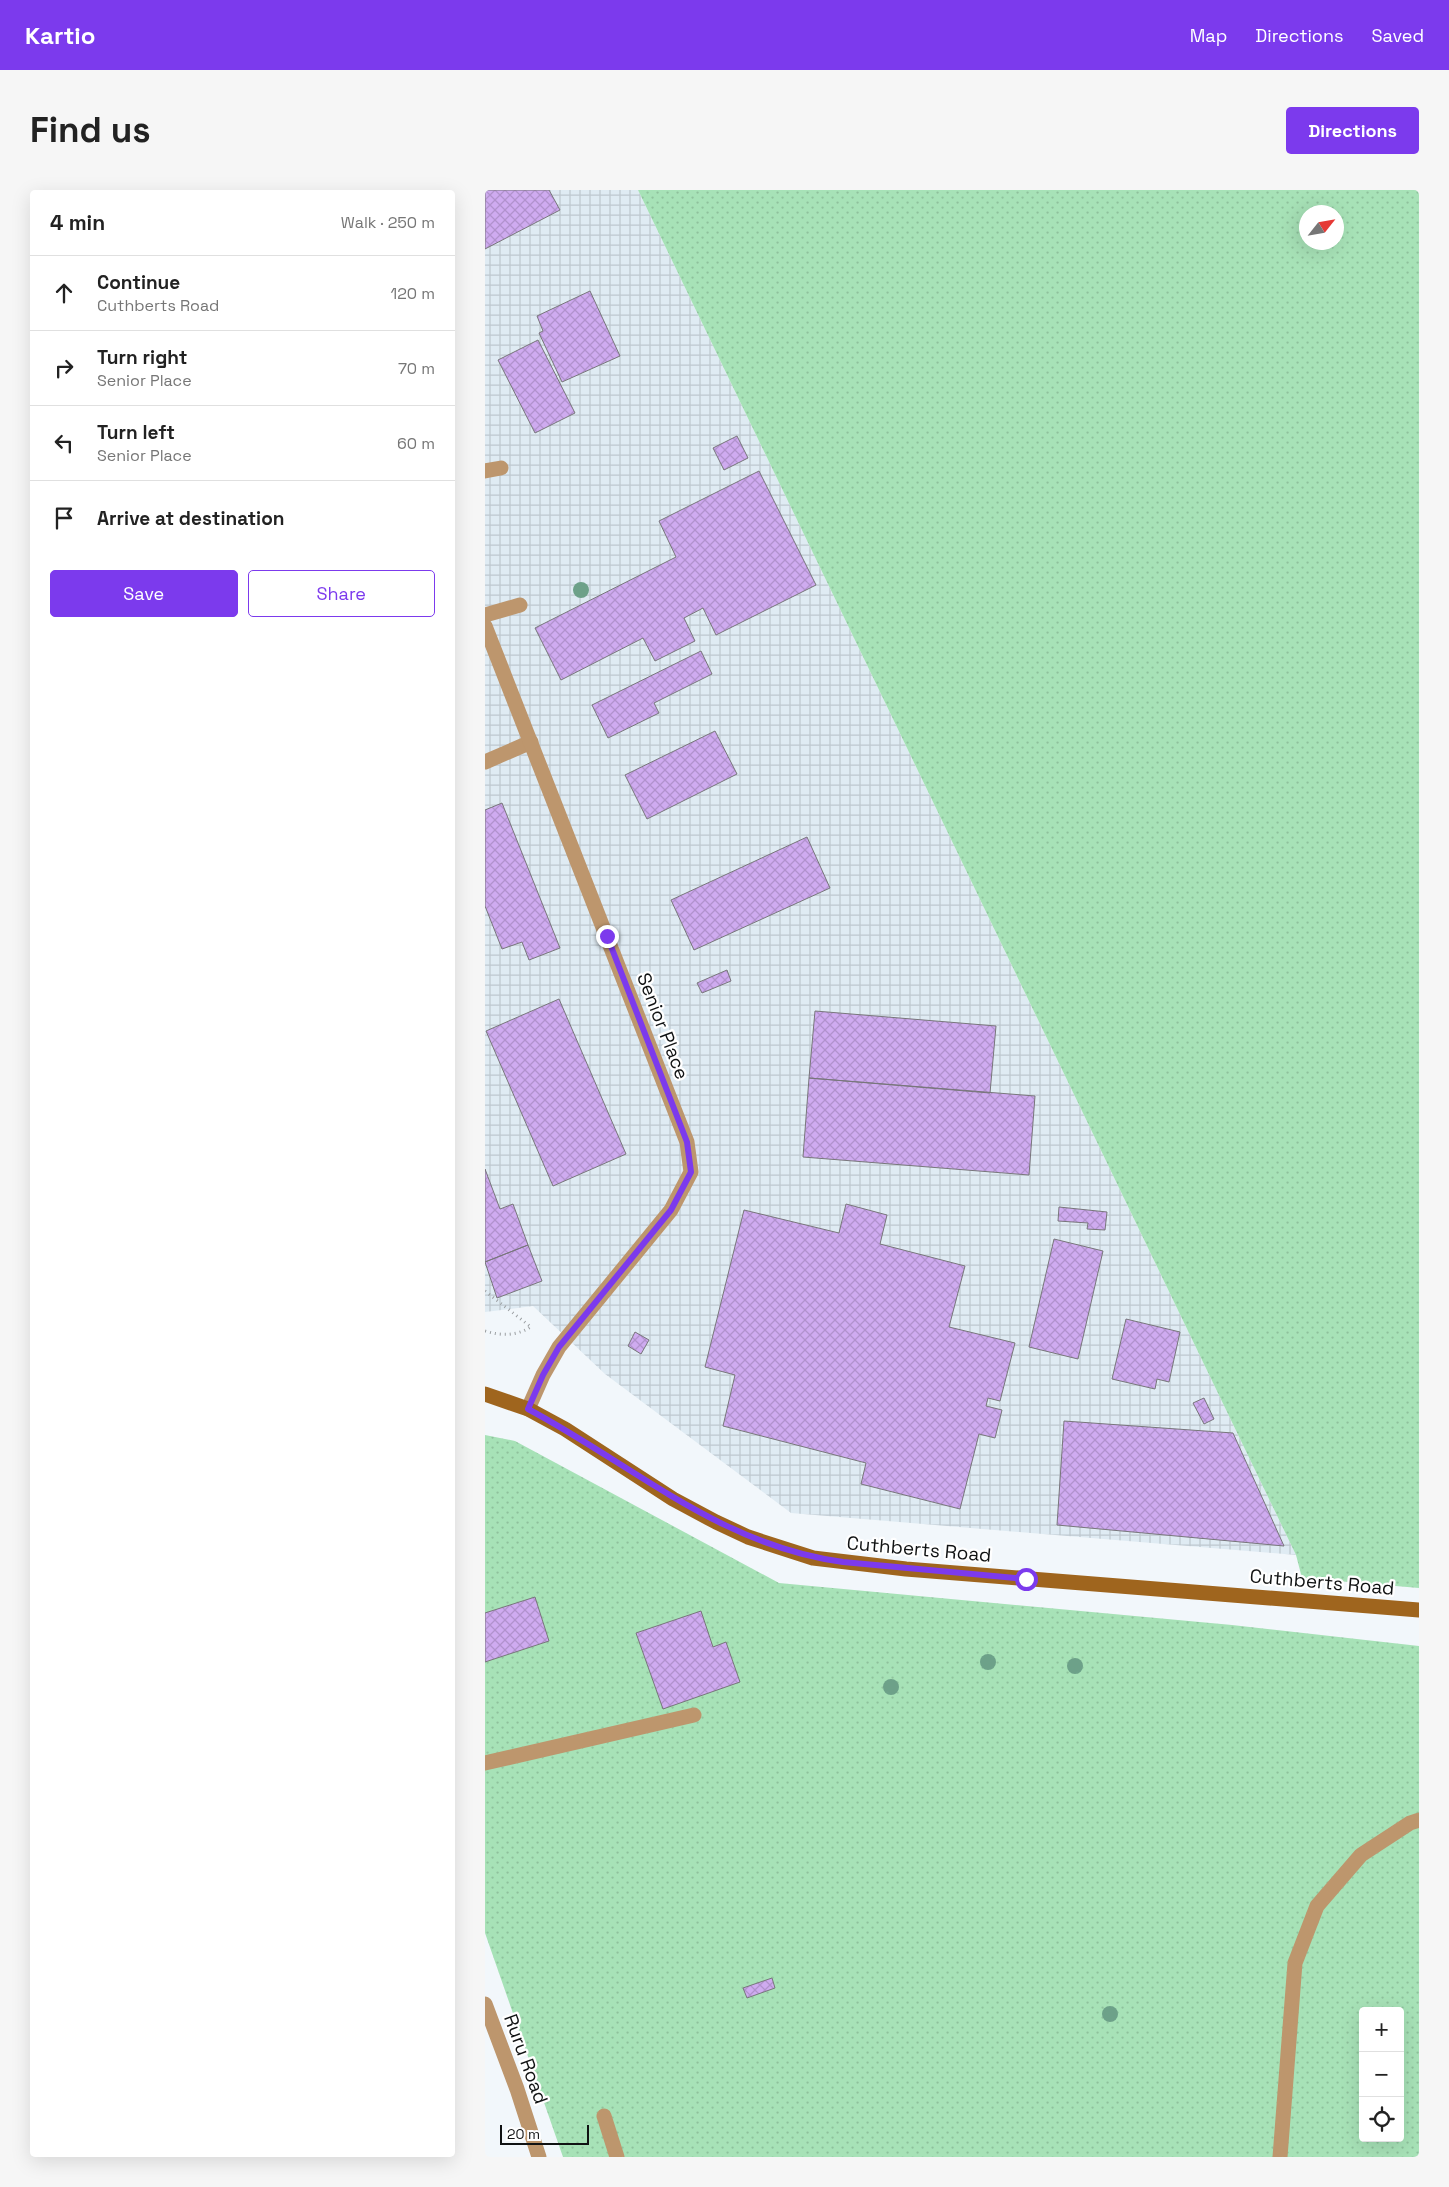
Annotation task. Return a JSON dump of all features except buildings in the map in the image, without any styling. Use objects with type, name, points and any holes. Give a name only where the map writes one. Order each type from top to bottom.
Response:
[{"type":"street","points":[[485,471],[501,468]]},
{"type":"street","points":[[485,615],[520,605]]},
{"type":"street","name":"Senior Place","points":[[485,626],[687,1142],[691,1172],[671,1210],[559,1347],[543,1375],[528,1409]]},
{"type":"street","points":[[485,762],[531,742]]},
{"type":"street","name":"Cuthberts Road","points":[[485,1394],[528,1409],[565,1429],[673,1498],[716,1522],[748,1537],[813,1558],[906,1569],[1419,1610]]},
{"type":"street","points":[[485,1763],[693,1715]]},
{"type":"street","points":[[1280,2157],[1295,1963],[1317,1906],[1361,1855],[1410,1823],[1419,1820]]},
{"type":"street","name":"Ruru Road","points":[[485,2004],[517,2089],[539,2157]]},
{"type":"street","points":[[604,2116],[617,2157]]},
{"type":"path","points":[[485,1291],[531,1327],[521,1333],[507,1335],[485,1331]]},
{"type":"shaded area","points":[[485,190],[638,190],[1296,1555],[791,1513],[605,1374],[533,1306],[485,1312]]},
{"type":"green space","points":[[638,190],[1419,190],[1419,1588],[1302,1578],[1296,1555]]},
{"type":"green space","points":[[485,1435],[515,1441],[779,1583],[1232,1625],[1419,1646],[1419,2157],[563,2157],[485,1933]]},
{"type":"route","points":[[607,936],[687,1142],[691,1172],[671,1210],[559,1347],[543,1375],[528,1409],[565,1429],[673,1498],[716,1522],[748,1537],[784,1550],[813,1558],[843,1562],[1026,1579]]}]
